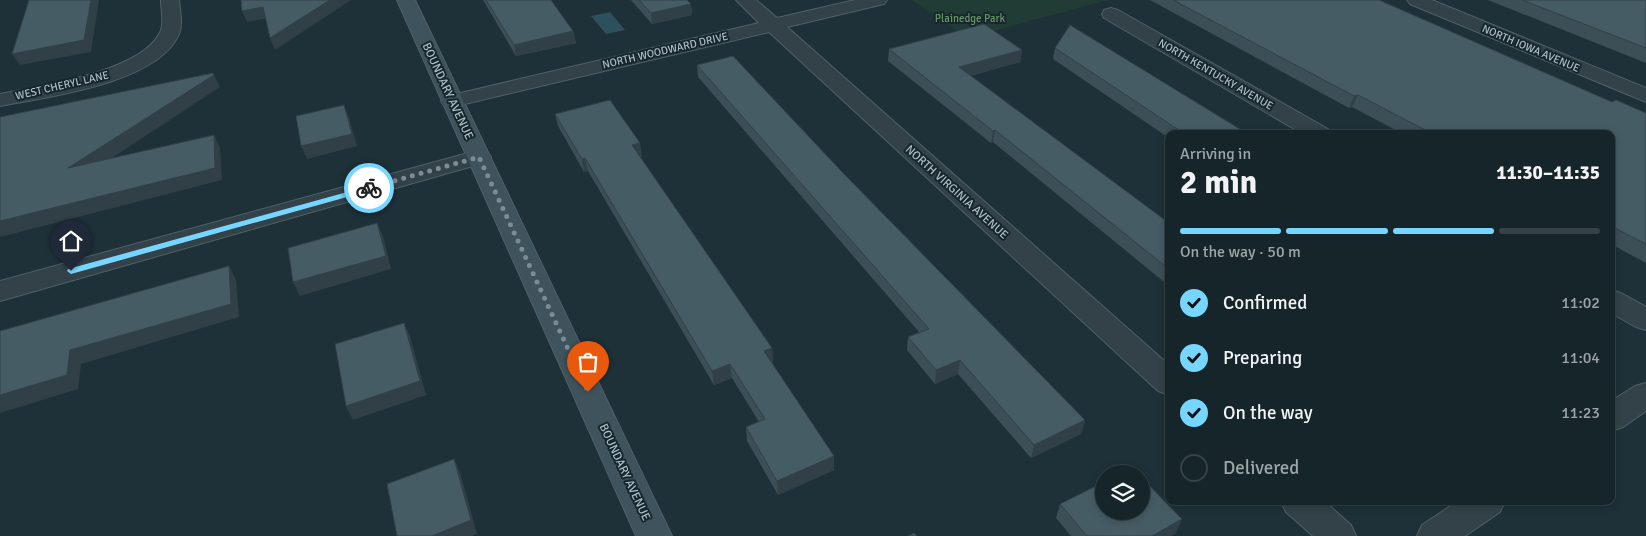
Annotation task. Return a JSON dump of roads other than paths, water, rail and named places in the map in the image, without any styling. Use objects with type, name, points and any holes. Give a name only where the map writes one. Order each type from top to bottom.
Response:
[{"type":"main road","name":"BOUNDARY AVENUE","points":[[406,0],[654,536]]},
{"type":"street","name":"WEST CHERYL LANE","points":[[0,100],[102,77],[127,68],[150,55],[156,51],[170,34],[170,0]]},
{"type":"street","name":"NORTH VIRGINIA AVENUE","points":[[745,0],[1165,379]]},
{"type":"street","name":"NORTH WOODWARD DRIVE","points":[[452,101],[878,0]]},
{"type":"street","name":"NORTH IOWA AVENUE","points":[[1416,0],[1646,96]]},
{"type":"street","name":"NORTH KENTUCKY AVENUE","points":[[1111,14],[1313,130]]},
{"type":"street","points":[[0,290],[479,157]]},
{"type":"street","points":[[1615,302],[1646,320]]},
{"type":"street","points":[[1615,415],[1646,395]]},
{"type":"street","points":[[1304,505],[1338,536]]},
{"type":"street","points":[[1435,536],[1481,505]]},
{"type":"water","points":[[610,12],[625,30],[606,34],[591,16]]},
{"type":"park label","name":"Plainedge Park","points":[[970,18]]}]
